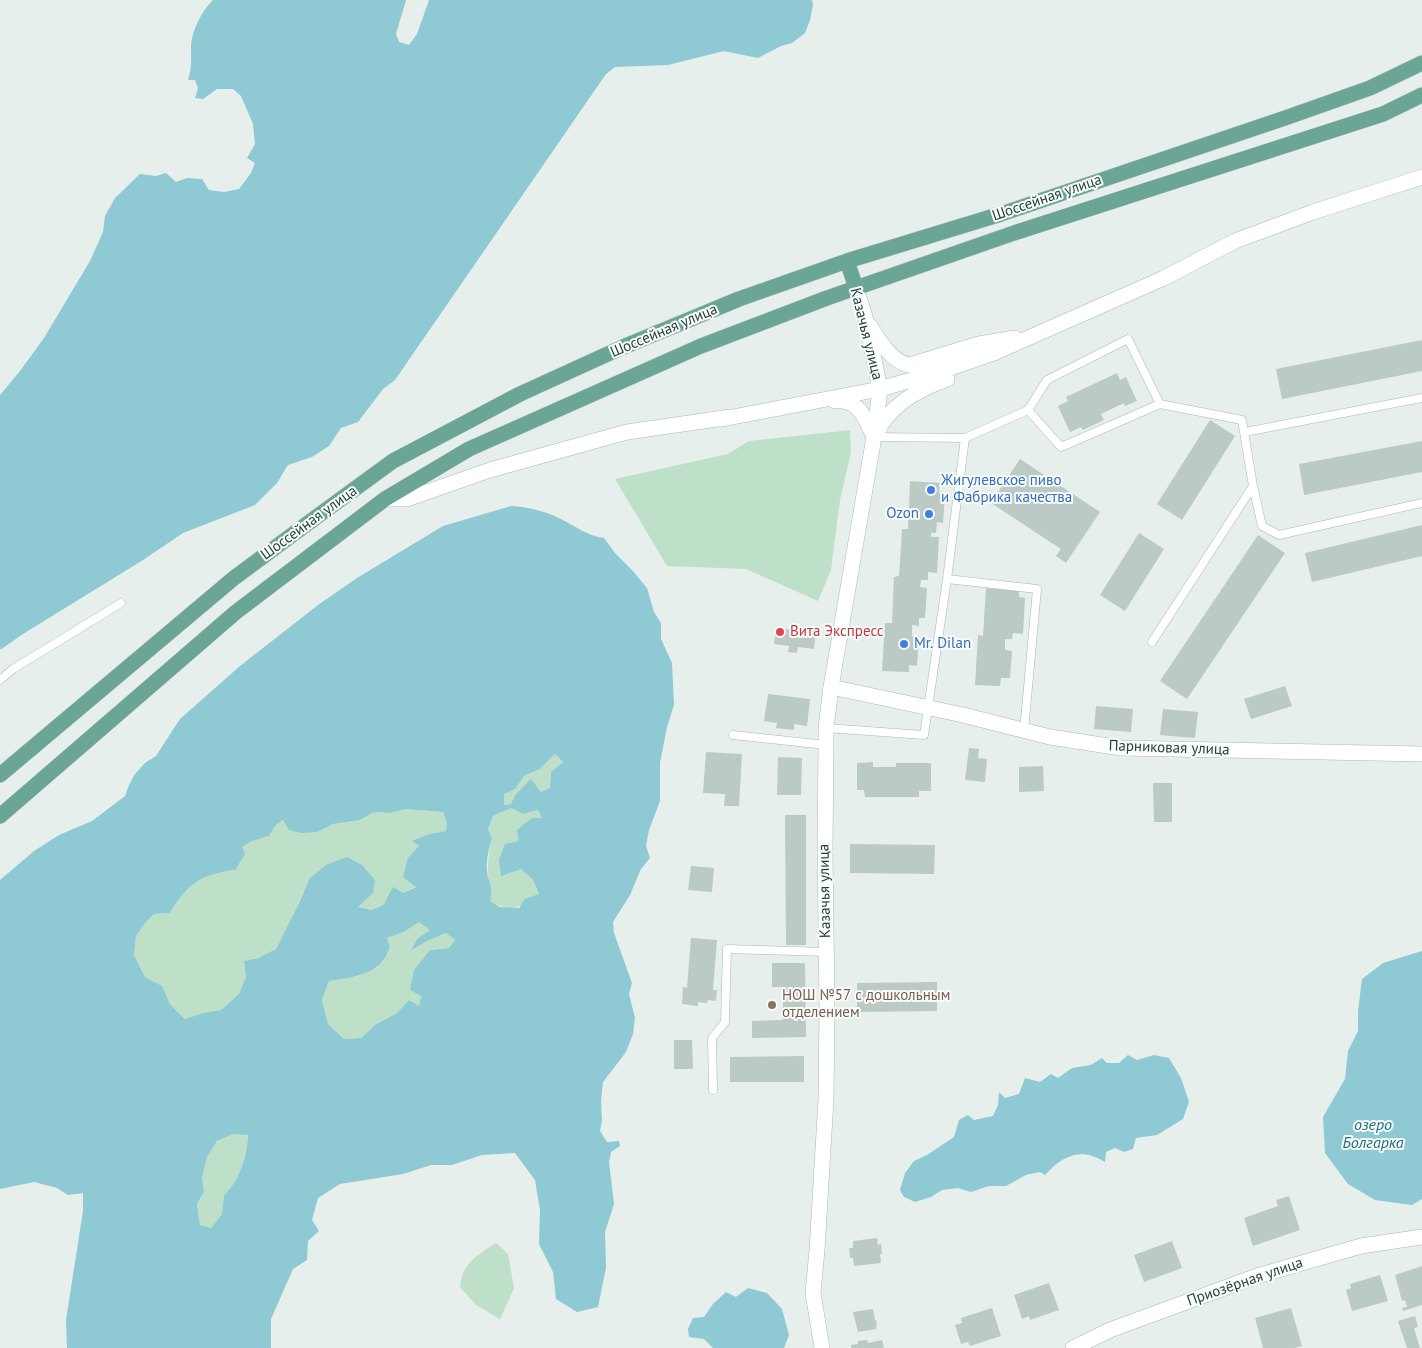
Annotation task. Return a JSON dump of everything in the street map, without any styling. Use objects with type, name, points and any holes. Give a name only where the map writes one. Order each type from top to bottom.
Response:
[{"type":"main road","name":"Шоссейная улица","points":[[0,775],[234,578],[393,461],[520,394],[623,347],[739,299],[846,261],[1001,214],[1285,118],[1370,88],[1422,63]]},
{"type":"main road","name":"Шоссейная улица","points":[[0,816],[236,612],[385,499],[469,449],[701,346],[856,288],[1014,232],[1383,114],[1422,95]]},
{"type":"main road","name":"Казачья улица","points":[[846,261],[856,288]]},
{"type":"street","points":[[722,418],[880,389],[939,372],[982,357],[1164,278],[1235,241],[1313,212],[1422,177]]},
{"type":"street","name":"Казачья улица","points":[[822,1348],[813,1294],[826,1099],[826,728],[831,687],[874,437],[880,389],[866,320],[856,288]]},
{"type":"street","points":[[866,320],[893,357],[902,364],[910,366],[979,344],[1036,334]]},
{"type":"street","name":"Казачья улица","points":[[874,437],[887,418],[910,396],[928,386],[952,377],[982,357]]},
{"type":"street","points":[[385,499],[407,499],[490,470],[627,432],[844,401],[857,406],[874,437]]},
{"type":"street","name":"Парниковая улица","points":[[831,687],[1050,737],[1121,748],[1422,754]]},
{"type":"street","name":"Приозёрная улица","points":[[1073,1348],[1110,1330],[1257,1276],[1361,1246],[1422,1237]]},
{"type":"lane","points":[[874,437],[964,438],[1028,410],[1047,380],[1128,339],[1160,404]]},
{"type":"lane","points":[[1245,432],[1422,398]]},
{"type":"lane","points":[[1028,410],[1061,447],[1160,404],[1242,420],[1262,526],[1279,536],[1422,503]]},
{"type":"lane","points":[[826,728],[924,735],[947,579],[964,438]]},
{"type":"lane","points":[[1152,642],[1253,486]]},
{"type":"lane","points":[[947,579],[1037,589],[1024,731]]},
{"type":"lane","points":[[0,680],[13,669],[122,603]]},
{"type":"lane","points":[[733,735],[826,745]]},
{"type":"lane","points":[[713,1090],[712,1038],[725,1022],[727,949],[826,952]]},
{"type":"green space","points":[[850,430],[851,452],[840,500],[831,570],[818,601],[746,569],[667,566],[615,479],[728,454],[749,441]]},
{"type":"green space","points":[[555,754],[563,762],[551,772],[550,788],[541,792],[531,780],[515,795],[511,804],[504,805],[504,794],[515,788],[524,776],[540,769]]},
{"type":"green space","points":[[511,808],[523,814],[539,810],[542,818],[519,841],[521,869],[533,880],[539,895],[521,906],[510,908],[490,901],[488,862],[492,839],[488,829],[493,816]]},
{"type":"green space","points":[[406,809],[443,812],[447,823],[446,831],[429,834],[413,842],[420,846],[416,886],[372,910],[358,907],[373,893],[309,879],[277,946],[267,954],[244,961],[246,977],[239,994],[221,1010],[185,1019],[170,1004],[162,986],[145,977],[134,955],[136,936],[146,922],[154,914],[170,913],[183,894],[205,877],[235,870],[242,847],[252,841],[269,836],[275,826],[284,820],[317,832],[333,824],[360,820],[374,812],[390,813]]},
{"type":"green space","points":[[419,922],[431,930],[417,939],[411,949],[446,933],[455,940],[449,948],[430,950],[419,1007],[409,1000],[397,1013],[375,1025],[361,1038],[344,1039],[328,1024],[322,1000],[329,981],[358,976],[372,970],[383,962],[390,947],[387,938],[404,932]]},
{"type":"green space","points":[[233,1134],[248,1134],[242,1167],[235,1182],[224,1195],[222,1214],[211,1228],[200,1225],[197,1204],[204,1192],[202,1177],[207,1157],[217,1141]]},
{"type":"green space","points":[[496,1243],[508,1254],[514,1288],[500,1319],[476,1305],[460,1287],[464,1272],[472,1260]]},
{"type":"water","points":[[213,0],[406,0],[396,34],[399,42],[409,45],[417,34],[429,0],[812,0],[813,5],[805,33],[792,43],[781,46],[758,58],[724,51],[668,65],[615,67],[606,74],[395,380],[383,389],[358,422],[341,428],[329,446],[312,457],[288,465],[277,483],[255,505],[183,533],[0,650],[0,395],[44,338],[90,261],[103,232],[105,216],[115,198],[140,174],[156,176],[166,173],[176,182],[187,178],[202,179],[209,190],[224,192],[239,189],[251,173],[255,163],[247,158],[255,144],[253,124],[241,96],[233,89],[217,89],[203,99],[195,98],[198,88],[195,80],[188,80],[191,68],[191,43],[195,29],[201,16]]},
{"type":"water","points":[[511,506],[530,508],[549,514],[587,533],[604,538],[647,588],[654,612],[661,623],[661,639],[672,663],[674,705],[667,727],[660,763],[660,801],[649,830],[646,846],[650,858],[641,869],[630,895],[613,922],[614,933],[632,983],[629,994],[635,1018],[633,1034],[626,1052],[603,1082],[600,1131],[607,1142],[619,1141],[620,1146],[611,1152],[609,1162],[614,1204],[605,1232],[606,1268],[598,1307],[577,1312],[556,1299],[553,1272],[539,1244],[540,1210],[535,1180],[515,1153],[482,1155],[452,1165],[431,1165],[403,1174],[340,1184],[318,1198],[312,1220],[319,1231],[308,1241],[307,1260],[293,1269],[271,1319],[271,1348],[67,1348],[66,1320],[83,1211],[83,1193],[68,1195],[57,1188],[34,1182],[0,1189],[0,880],[34,851],[59,835],[92,821],[125,796],[135,774],[145,763],[156,756],[180,719],[240,666],[318,605],[357,578],[443,526]],"holes":[[[555,754],[563,762],[551,772],[550,788],[541,792],[531,779],[515,795],[511,804],[504,805],[504,794],[515,789],[524,776],[540,769]],[[511,808],[523,814],[538,810],[542,818],[532,818],[517,830],[519,841],[505,844],[499,860],[501,876],[521,869],[533,880],[539,894],[525,899],[519,908],[500,907],[490,901],[491,888],[487,866],[492,839],[488,829],[493,816]],[[406,809],[443,812],[447,823],[446,831],[429,834],[412,841],[419,846],[408,858],[403,877],[416,887],[403,893],[393,887],[384,904],[372,910],[358,907],[373,893],[375,880],[362,865],[347,857],[326,865],[309,879],[276,949],[258,958],[244,961],[246,977],[239,994],[221,1010],[185,1019],[170,1004],[162,986],[145,977],[134,955],[136,936],[146,922],[154,914],[170,913],[183,894],[205,877],[235,870],[245,854],[242,847],[252,841],[269,836],[275,826],[283,820],[289,830],[301,833],[317,832],[333,824],[360,820],[374,812],[390,813]],[[419,922],[430,930],[417,939],[411,950],[446,933],[455,940],[449,948],[430,950],[414,970],[410,990],[421,996],[419,1006],[409,1000],[397,1013],[375,1025],[361,1038],[344,1039],[328,1024],[322,1000],[329,981],[358,976],[373,970],[384,959],[390,947],[387,938],[404,932]],[[233,1134],[248,1135],[246,1151],[239,1175],[224,1195],[222,1214],[211,1228],[200,1225],[197,1204],[204,1192],[202,1177],[207,1157],[217,1141]]]},
{"type":"water","name":"озеро Болгарка","points":[[1422,951],[1422,1199],[1412,1205],[1375,1200],[1348,1184],[1325,1153],[1323,1117],[1345,1079],[1348,1051],[1358,1031],[1358,1011],[1362,979],[1383,963]]},
{"type":"water","points":[[1128,1055],[1137,1060],[1154,1055],[1169,1058],[1181,1078],[1189,1102],[1183,1119],[1157,1135],[1136,1138],[1133,1149],[1124,1152],[1115,1148],[1106,1152],[1105,1162],[1088,1155],[1073,1155],[1059,1162],[1045,1175],[1040,1172],[1026,1175],[1006,1186],[989,1186],[971,1192],[958,1188],[942,1190],[931,1197],[915,1202],[904,1197],[900,1190],[905,1173],[914,1161],[927,1155],[954,1137],[959,1120],[968,1115],[974,1120],[993,1116],[998,1105],[999,1092],[1005,1098],[1019,1094],[1025,1078],[1040,1082],[1051,1074],[1058,1078],[1072,1068],[1091,1065],[1102,1058],[1107,1063],[1119,1063]]},
{"type":"water","points":[[748,1288],[767,1293],[782,1309],[789,1335],[784,1348],[713,1348],[704,1339],[689,1337],[688,1329],[693,1318],[704,1317],[713,1304],[726,1292],[736,1297]]},
{"type":"building","points":[[1422,340],[1422,371],[1282,399],[1276,369]]},
{"type":"building","points":[[1117,373],[1120,380],[1126,377],[1137,401],[1125,406],[1124,403],[1101,414],[1104,420],[1083,430],[1081,427],[1070,432],[1058,406],[1068,401],[1066,397]]},
{"type":"building","points":[[1210,420],[1235,436],[1182,520],[1157,504]]},
{"type":"building","points":[[1422,441],[1422,472],[1304,495],[1299,464]]},
{"type":"building","points":[[1020,459],[1100,512],[1066,563],[1056,556],[1061,549],[991,503]]},
{"type":"building","points":[[910,481],[940,483],[939,493],[945,493],[943,523],[937,522],[936,533],[931,533],[931,537],[939,537],[937,573],[928,572],[928,580],[921,580],[920,587],[927,588],[925,618],[919,618],[919,626],[912,625],[912,636],[919,636],[917,666],[909,665],[909,672],[882,671],[885,623],[892,623],[894,577],[899,576],[902,529],[908,529]]},
{"type":"building","points":[[1422,525],[1422,556],[1312,582],[1305,553]]},
{"type":"building","points":[[1139,533],[1164,549],[1125,611],[1100,595]]},
{"type":"building","points":[[1258,535],[1285,553],[1187,699],[1160,681]]},
{"type":"building","points":[[986,588],[1019,591],[1019,597],[1025,598],[1023,634],[1013,633],[1012,639],[1005,639],[1005,650],[1012,651],[1010,678],[1001,678],[1000,686],[975,685],[978,635],[983,636]]},
{"type":"building","points":[[776,628],[816,633],[814,649],[798,647],[797,653],[788,652],[789,646],[774,644]]},
{"type":"building","points":[[1285,686],[1292,706],[1251,719],[1244,699]]},
{"type":"building","points":[[768,694],[810,699],[807,726],[794,724],[794,730],[776,728],[777,723],[764,721]]},
{"type":"building","points":[[1096,706],[1133,709],[1131,732],[1094,729]]},
{"type":"building","points":[[1163,709],[1198,712],[1195,738],[1160,735]]},
{"type":"building","points":[[969,748],[979,749],[978,758],[987,759],[985,782],[965,780]]},
{"type":"building","points":[[706,752],[742,754],[739,806],[724,806],[725,794],[703,793]]},
{"type":"building","points":[[778,757],[802,758],[801,795],[777,795]]},
{"type":"building","points":[[873,762],[873,767],[896,767],[896,763],[931,763],[931,791],[919,791],[919,797],[865,797],[864,790],[857,790],[857,763]]},
{"type":"building","points":[[1043,766],[1044,791],[1019,792],[1019,767]]},
{"type":"building","points":[[1153,783],[1172,783],[1172,822],[1154,822]]},
{"type":"building","points":[[785,815],[806,815],[806,945],[786,945]]},
{"type":"building","points":[[850,844],[935,845],[934,874],[850,873]]},
{"type":"building","points":[[691,866],[714,868],[712,892],[688,890]]},
{"type":"building","points":[[691,938],[717,940],[713,990],[717,990],[716,1001],[698,1002],[698,1006],[682,1004],[683,987],[687,988]]},
{"type":"building","points":[[772,963],[805,963],[806,1037],[752,1038],[752,1021],[783,1020],[783,987],[772,987]]},
{"type":"building","points":[[937,982],[937,1011],[857,1012],[857,983]]},
{"type":"building","points":[[674,1040],[692,1040],[693,1069],[674,1069]]},
{"type":"building","points":[[804,1056],[804,1082],[730,1082],[730,1057]]},
{"type":"building","points":[[1289,1196],[1300,1230],[1253,1246],[1244,1218],[1278,1206],[1276,1200]]},
{"type":"building","points":[[877,1238],[878,1245],[881,1244],[881,1263],[854,1266],[853,1258],[850,1258],[849,1248],[853,1248],[853,1241]]},
{"type":"building","points":[[1172,1241],[1182,1268],[1144,1282],[1134,1255]]},
{"type":"building","points":[[1422,1266],[1422,1305],[1403,1311],[1402,1308],[1407,1307],[1405,1300],[1402,1301],[1395,1275]]},
{"type":"building","points":[[1380,1275],[1388,1301],[1352,1311],[1346,1290],[1351,1288],[1350,1284]]},
{"type":"building","points":[[1049,1283],[1059,1310],[1030,1320],[1029,1316],[1022,1319],[1014,1295]]},
{"type":"building","points":[[992,1308],[1001,1336],[970,1346],[968,1342],[961,1344],[955,1325],[962,1323],[961,1318]]},
{"type":"building","points":[[1291,1308],[1302,1346],[1295,1348],[1263,1348],[1255,1318]]},
{"type":"building","points":[[873,1309],[875,1320],[877,1321],[876,1329],[858,1332],[853,1312]]},
{"type":"building","points":[[1415,1316],[1418,1327],[1414,1328],[1420,1348],[1407,1348],[1398,1321]]},
{"type":"building","points":[[867,1340],[868,1343],[882,1340],[884,1348],[851,1348],[851,1345],[858,1344],[858,1341]]},
{"type":"place","name":"Жигулевское пиво и Фабрика качества","points":[[931,490]]},
{"type":"place","name":"Ozon","points":[[929,514]]},
{"type":"place","name":"Вита Экспресс","points":[[780,632]]},
{"type":"place","name":"Mr. Dilan","points":[[904,644]]},
{"type":"place","name":"НОШ №57 с дошкольным отделением","points":[[772,1005]]}]
